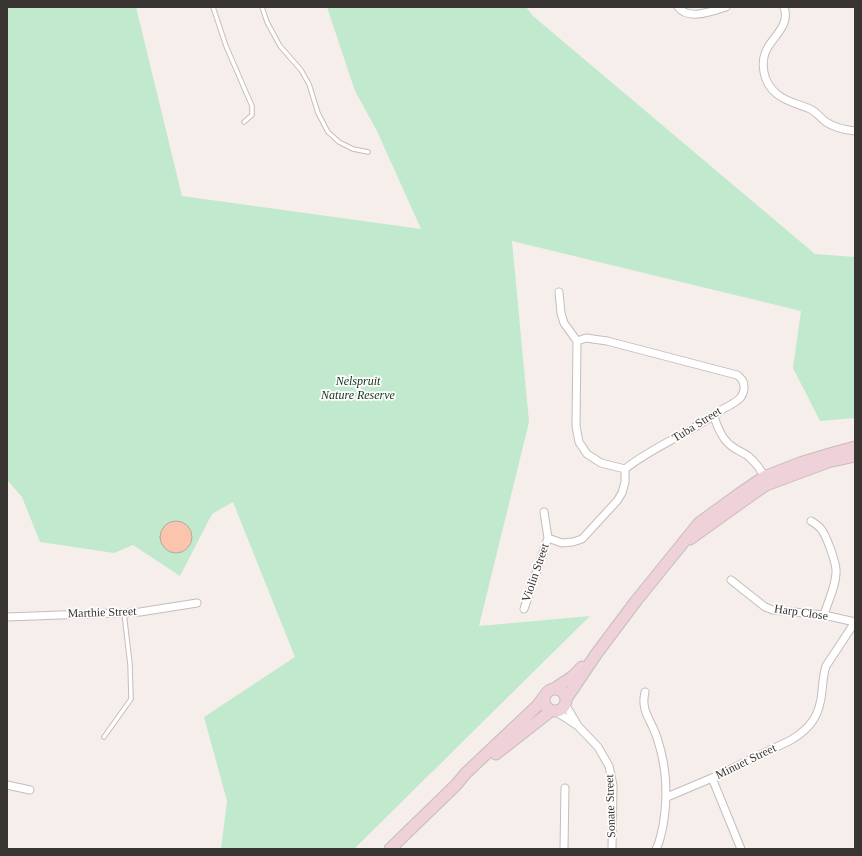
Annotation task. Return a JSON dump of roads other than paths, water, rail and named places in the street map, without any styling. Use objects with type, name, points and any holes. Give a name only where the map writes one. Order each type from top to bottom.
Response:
[{"type":"main road","points":[[456,785],[527,728],[553,711],[563,708],[597,653],[661,568],[684,542],[693,538],[765,481],[800,463],[855,447]]},
{"type":"main road","points":[[765,481],[855,456]]},
{"type":"main road","points":[[390,849],[456,785],[473,766],[538,706],[550,690],[572,677],[597,653]]},
{"type":"main road","points":[[554,689],[562,692],[566,702]]},
{"type":"main road","points":[[544,697],[545,705],[553,711]]},
{"type":"street","points":[[678,7],[689,15],[701,14],[726,7]]},
{"type":"street","points":[[784,7],[786,17],[783,27],[767,48],[763,63],[764,74],[769,87],[788,101],[811,109],[825,122],[837,128],[855,131]]},
{"type":"street","points":[[559,292],[561,313],[564,323],[577,341],[576,426],[579,442],[587,454],[600,463],[625,469]]},
{"type":"street","name":"Tuba Street","points":[[577,341],[586,338],[607,340],[737,375],[741,378],[744,386],[740,397],[714,417],[637,460],[625,469]]},
{"type":"street","points":[[714,417],[721,434],[727,443],[748,456],[755,464],[765,481]]},
{"type":"street","name":"Violin Street","points":[[548,538],[562,543],[582,539],[617,501],[622,493],[625,482],[625,469]]},
{"type":"street","name":"Violin Street","points":[[524,609],[548,538],[544,512]]},
{"type":"street","points":[[811,521],[824,531],[836,570],[835,579],[824,615]]},
{"type":"street","name":"Harp Close","points":[[731,580],[765,607],[773,610],[824,615],[855,622]]},
{"type":"street","name":"Marthie Street","points":[[7,617],[140,612],[197,603]]},
{"type":"street","name":"Minuet Street","points":[[667,797],[712,778],[801,734],[810,727],[816,715],[822,693],[826,666],[855,622]]},
{"type":"street","points":[[645,692],[643,701],[644,708],[658,741],[664,768],[667,797],[659,844],[656,849]]},
{"type":"street","name":"Sonate Street","points":[[566,702],[578,726]]},
{"type":"street","name":"Sonate Street","points":[[553,711],[578,726],[598,747],[609,766],[613,785],[612,849]]},
{"type":"street","points":[[712,778],[741,849]]},
{"type":"street","points":[[7,785],[30,790]]},
{"type":"street","points":[[564,849],[565,788]]},
{"type":"lane","points":[[213,7],[226,46],[252,106],[252,115],[244,122]]},
{"type":"lane","points":[[262,7],[267,22],[280,46],[301,70],[309,84],[318,113],[328,132],[339,142],[353,149],[368,152]]},
{"type":"lane","points":[[104,737],[131,700],[130,664],[124,613]]},
{"type":"park label","name":"Nelspruit Nature Reserve","points":[[358,389]]}]
